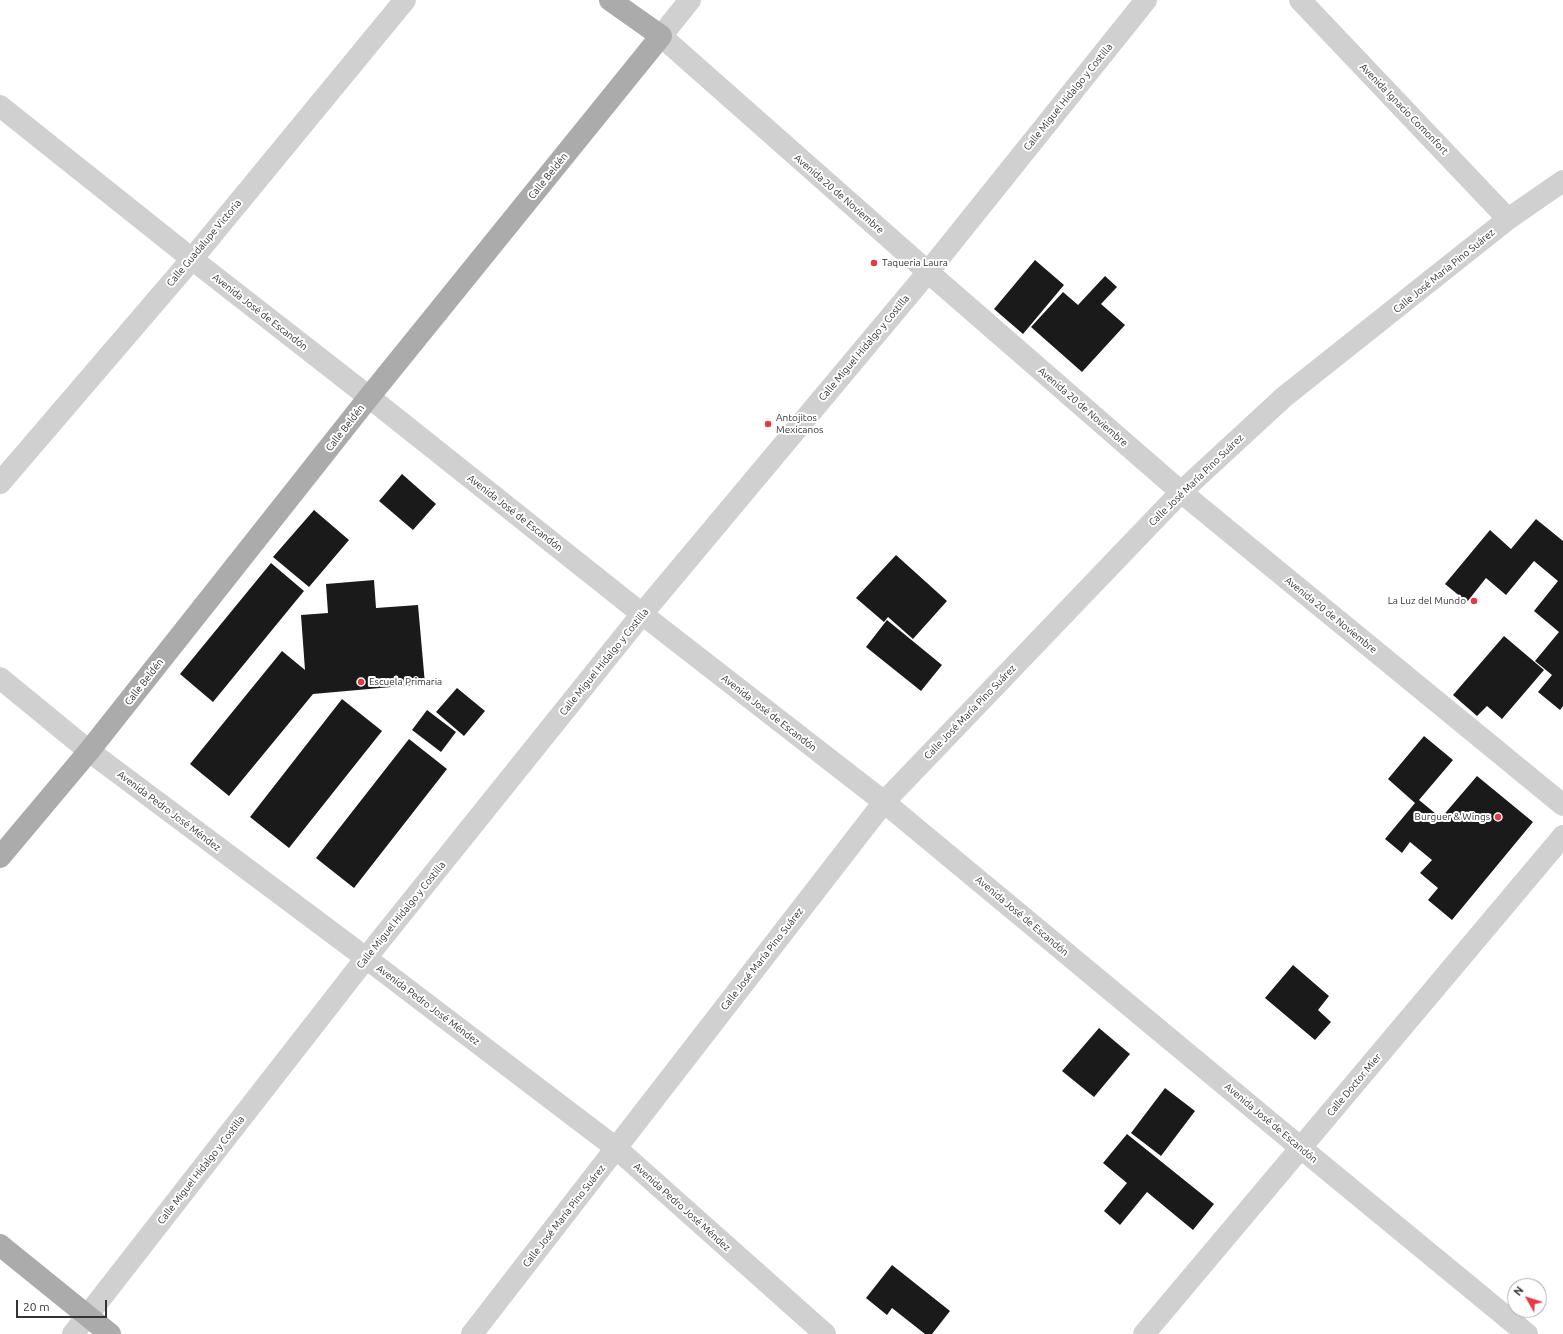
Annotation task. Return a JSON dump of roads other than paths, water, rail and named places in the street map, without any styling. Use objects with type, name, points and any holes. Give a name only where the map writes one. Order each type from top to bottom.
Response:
[{"type":"main road","name":"Avenida 20 de Noviembre","points":[[610,0],[661,36]]},
{"type":"main road","name":"Calle Beldén","points":[[0,857],[89,751],[369,397],[661,36]]},
{"type":"main road","points":[[0,1245],[110,1334]]},
{"type":"street","name":"Calle Guadalupe Victoria","points":[[0,483],[192,259],[404,0]]},
{"type":"street","name":"Calle Beldén","points":[[661,36],[690,0]]},
{"type":"street","name":"Calle Miguel Hidalgo y Costilla","points":[[73,1334],[366,958],[642,614],[928,272],[1146,0]]},
{"type":"street","name":"Avenida Ignacio Comonfort","points":[[1300,0],[1508,219]]},
{"type":"street","name":"Avenida 20 de Noviembre","points":[[661,36],[1180,492],[1563,805]]},
{"type":"street","name":"Avenida José de Escandón","points":[[0,106],[642,614],[884,802],[1527,1334]]},
{"type":"street","name":"Calle José María Pino Suárez","points":[[472,1334],[884,802],[1180,492],[1284,398],[1508,219],[1563,181]]},
{"type":"street","name":"Avenida Pedro José Méndez","points":[[0,678],[89,751],[366,958],[616,1148],[825,1334]]},
{"type":"street","name":"Calle Doctor Mier","points":[[1144,1334],[1563,836]]},
{"type":"place","name":"Taqueria Laura","points":[[874,263]]},
{"type":"place","name":"Antojitos Mexicanos","points":[[768,424]]},
{"type":"place","name":"La Luz del Mundo","points":[[1474,601]]},
{"type":"place","name":"Escuela Primaria","points":[[361,682]]},
{"type":"place","name":"Burguer & Wings","points":[[1498,817]]}]
